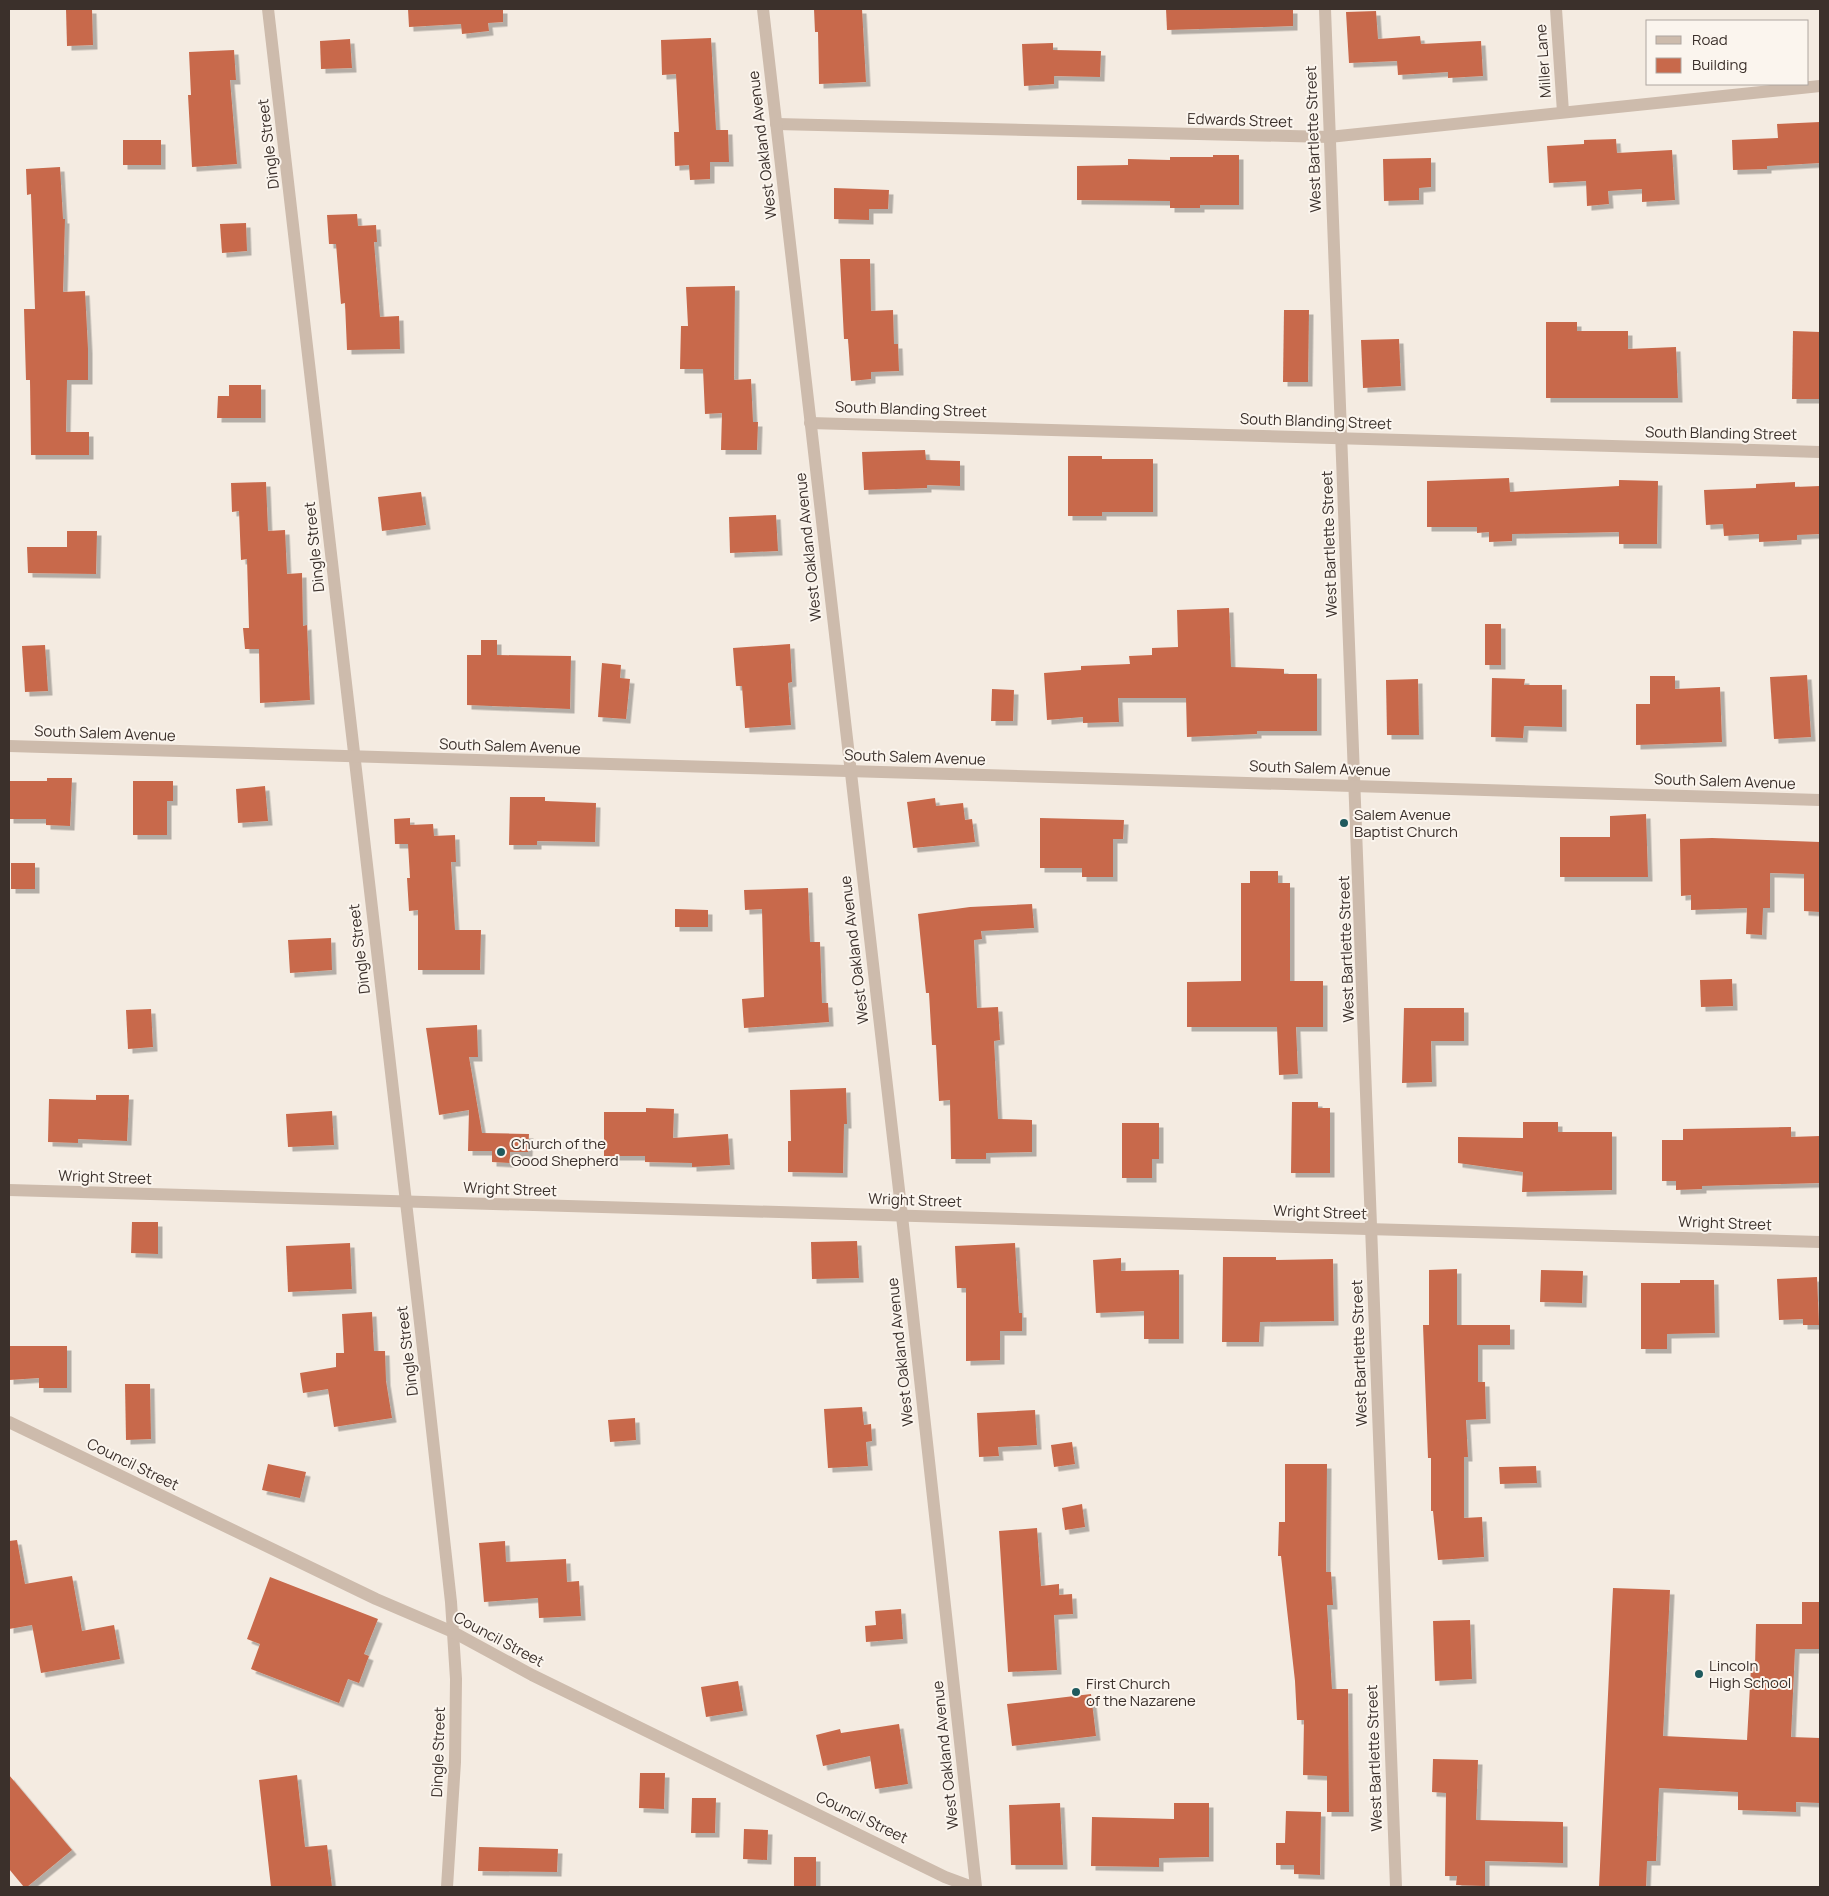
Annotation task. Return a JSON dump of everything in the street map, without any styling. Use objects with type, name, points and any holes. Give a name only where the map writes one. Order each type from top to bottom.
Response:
[{"type":"street","name":"Dingle Street","points":[[268,9],[288,167],[353,758],[424,1349],[453,1632],[456,1679],[456,1762],[447,1887]]},
{"type":"street","name":"West Oakland Avenue","points":[[763,9],[902,1216],[976,1887]]},
{"type":"street","name":"West Bartlette Street","points":[[1325,9],[1396,1887]]},
{"type":"street","name":"Miller Lane","points":[[1556,9],[1563,112]]},
{"type":"street","name":"Edwards Street","points":[[776,124],[1329,137],[1820,86]]},
{"type":"street","name":"South Blanding Street","points":[[810,423],[1820,452]]},
{"type":"street","name":"South Salem Avenue","points":[[9,746],[353,758],[1820,800]]},
{"type":"street","name":"Wright Street","points":[[9,1190],[1820,1242]]},
{"type":"street","name":"Council Street","points":[[9,1422],[376,1599],[453,1632],[532,1675],[945,1877],[972,1887]]},
{"type":"building","points":[[66,9],[92,9],[93,45],[67,46]]},
{"type":"building","points":[[408,9],[503,9],[503,22],[488,23],[489,31],[462,34],[461,24],[409,27]]},
{"type":"building","points":[[814,9],[862,9],[866,82],[819,84],[818,32],[815,32]]},
{"type":"building","points":[[1166,9],[1293,9],[1293,26],[1167,30]]},
{"type":"building","points":[[1376,11],[1378,39],[1420,36],[1421,44],[1481,41],[1483,76],[1448,78],[1448,72],[1398,75],[1397,61],[1349,63],[1346,12]]},
{"type":"building","points":[[711,38],[716,130],[728,130],[729,162],[710,162],[710,179],[690,180],[689,165],[675,166],[674,132],[679,132],[676,74],[662,75],[661,40]]},
{"type":"building","points":[[350,39],[352,68],[321,69],[320,41]]},
{"type":"building","points":[[1053,43],[1053,50],[1101,51],[1100,77],[1054,76],[1054,84],[1024,86],[1022,44]]},
{"type":"building","points":[[234,50],[236,80],[230,80],[237,164],[192,167],[188,95],[191,95],[189,52]]},
{"type":"building","points":[[1820,122],[1820,163],[1767,166],[1767,169],[1733,170],[1732,140],[1778,138],[1777,124]]},
{"type":"building","points":[[1616,139],[1617,153],[1672,150],[1675,200],[1642,202],[1642,189],[1608,191],[1609,204],[1587,206],[1586,181],[1549,183],[1547,146],[1584,144],[1584,140]]},
{"type":"building","points":[[123,140],[161,140],[161,165],[123,165]]},
{"type":"building","points":[[1213,155],[1239,155],[1239,205],[1200,205],[1200,208],[1170,208],[1170,201],[1077,200],[1077,166],[1128,165],[1128,159],[1170,160],[1170,157],[1213,157]]},
{"type":"building","points":[[1431,158],[1431,187],[1419,188],[1419,200],[1384,201],[1383,159]]},
{"type":"building","points":[[60,167],[63,219],[65,219],[63,292],[85,291],[88,349],[88,380],[67,380],[66,432],[89,432],[89,455],[31,455],[30,380],[26,380],[24,309],[35,309],[31,194],[27,195],[26,169]]},
{"type":"building","points":[[834,188],[889,190],[888,209],[869,209],[869,220],[834,219]]},
{"type":"building","points":[[357,214],[358,226],[376,225],[377,242],[374,242],[380,317],[399,316],[400,349],[347,350],[345,303],[341,304],[336,244],[329,244],[327,215]]},
{"type":"building","points":[[246,223],[247,251],[222,253],[220,224]]},
{"type":"building","points":[[840,259],[870,259],[871,311],[893,310],[894,344],[898,344],[899,371],[871,372],[871,379],[851,381],[848,339],[844,339]]},
{"type":"building","points":[[735,286],[734,380],[751,379],[753,422],[758,422],[757,450],[721,450],[722,413],[705,414],[703,369],[680,369],[681,326],[688,326],[686,287]]},
{"type":"building","points":[[1284,310],[1309,310],[1308,382],[1283,382]]},
{"type":"building","points":[[1546,322],[1577,322],[1577,331],[1628,331],[1628,349],[1676,347],[1678,398],[1546,398]]},
{"type":"building","points":[[1793,331],[1820,332],[1820,399],[1792,399]]},
{"type":"building","points":[[1399,339],[1401,386],[1363,388],[1361,340]]},
{"type":"building","points":[[229,385],[261,385],[261,418],[217,418],[218,396],[229,396]]},
{"type":"building","points":[[925,450],[926,460],[960,461],[960,486],[927,485],[927,488],[864,490],[862,452]]},
{"type":"building","points":[[1068,456],[1102,456],[1102,459],[1153,459],[1153,512],[1102,512],[1102,516],[1068,516]]},
{"type":"building","points":[[1509,478],[1510,492],[1619,486],[1619,480],[1658,481],[1657,544],[1619,544],[1619,532],[1512,534],[1512,541],[1489,542],[1489,532],[1477,533],[1477,527],[1427,527],[1427,481]]},
{"type":"building","points":[[266,482],[268,531],[285,530],[287,574],[302,573],[303,626],[307,625],[310,700],[260,703],[259,649],[245,649],[243,628],[249,628],[247,559],[241,560],[239,511],[232,512],[231,483]]},
{"type":"building","points":[[1795,482],[1795,487],[1820,486],[1820,534],[1797,535],[1797,540],[1759,542],[1759,534],[1724,536],[1723,524],[1706,525],[1704,490],[1756,488],[1756,484]]},
{"type":"building","points":[[421,492],[426,525],[382,531],[378,497]]},
{"type":"building","points":[[776,515],[778,551],[730,553],[729,517]]},
{"type":"building","points":[[67,531],[97,531],[96,574],[28,573],[27,547],[67,547]]},
{"type":"building","points":[[1229,608],[1231,667],[1284,669],[1284,674],[1317,674],[1317,731],[1257,731],[1257,734],[1187,737],[1186,698],[1118,698],[1119,722],[1083,723],[1083,717],[1047,720],[1044,673],[1081,670],[1081,666],[1130,664],[1129,656],[1152,655],[1152,648],[1178,647],[1177,610]]},
{"type":"building","points":[[1485,624],[1501,624],[1501,665],[1485,665]]},
{"type":"building","points":[[481,640],[497,640],[497,655],[571,656],[570,709],[467,705],[467,655],[481,655]]},
{"type":"building","points":[[790,644],[792,682],[788,683],[791,725],[745,728],[742,686],[736,686],[733,648]]},
{"type":"building","points":[[45,645],[48,691],[25,692],[22,646]]},
{"type":"building","points":[[602,663],[621,665],[620,678],[630,679],[626,719],[598,717]]},
{"type":"building","points":[[1807,675],[1811,737],[1774,739],[1770,677]]},
{"type":"building","points":[[1650,676],[1675,676],[1675,689],[1720,687],[1722,742],[1636,745],[1636,704],[1650,704]]},
{"type":"building","points":[[1492,678],[1525,679],[1524,685],[1562,685],[1562,727],[1524,726],[1523,738],[1491,737]]},
{"type":"building","points":[[1418,679],[1419,735],[1387,735],[1386,680]]},
{"type":"building","points":[[992,689],[1014,690],[1013,721],[991,721]]},
{"type":"building","points":[[47,778],[72,778],[70,826],[46,825],[46,819],[9,819],[9,781],[47,781]]},
{"type":"building","points":[[133,781],[173,781],[173,801],[167,801],[167,835],[133,835]]},
{"type":"building","points":[[265,786],[268,821],[238,823],[236,789]]},
{"type":"building","points":[[510,797],[545,797],[545,801],[596,803],[595,842],[537,841],[537,845],[509,845]]},
{"type":"building","points":[[935,798],[936,806],[963,803],[965,820],[972,819],[975,842],[913,848],[907,802]]},
{"type":"building","points":[[1646,814],[1648,877],[1560,877],[1560,837],[1610,837],[1610,816]]},
{"type":"building","points":[[410,818],[410,825],[433,824],[434,836],[455,835],[456,862],[451,862],[455,930],[481,930],[480,970],[418,970],[418,910],[409,911],[407,878],[410,878],[408,844],[395,844],[394,819]]},
{"type":"building","points":[[1040,818],[1124,820],[1123,839],[1113,839],[1113,877],[1082,877],[1082,868],[1040,868]]},
{"type":"building","points":[[1712,838],[1820,842],[1820,912],[1804,911],[1804,874],[1770,873],[1770,908],[1763,908],[1762,935],[1746,934],[1747,908],[1691,910],[1691,895],[1681,896],[1680,839]]},
{"type":"building","points":[[11,863],[35,863],[35,889],[11,889]]},
{"type":"building","points":[[1250,871],[1278,871],[1278,883],[1290,883],[1290,981],[1323,981],[1323,1027],[1296,1027],[1298,1074],[1279,1075],[1277,1027],[1187,1027],[1187,982],[1241,981],[1241,883],[1250,883]]},
{"type":"building","points":[[808,888],[810,942],[820,942],[822,1003],[828,1003],[829,1022],[744,1028],[742,999],[764,997],[762,909],[745,910],[744,890]]},
{"type":"building","points":[[1032,904],[1034,928],[981,931],[982,939],[974,940],[977,1008],[998,1007],[1000,1040],[994,1041],[998,1119],[1032,1120],[1032,1152],[986,1153],[986,1159],[951,1159],[950,1100],[939,1101],[936,1045],[932,1045],[929,993],[926,993],[918,914],[970,907]]},
{"type":"building","points":[[675,909],[708,910],[708,927],[675,927]]},
{"type":"building","points":[[331,938],[332,970],[290,973],[288,940]]},
{"type":"building","points":[[1732,979],[1733,1006],[1701,1007],[1700,980]]},
{"type":"building","points":[[1404,1008],[1464,1008],[1464,1041],[1431,1041],[1432,1082],[1402,1083]]},
{"type":"building","points":[[151,1009],[153,1047],[128,1049],[126,1010]]},
{"type":"building","points":[[477,1025],[478,1057],[469,1057],[482,1133],[529,1134],[528,1152],[510,1152],[510,1163],[492,1162],[492,1151],[468,1151],[469,1110],[439,1115],[426,1028]]},
{"type":"building","points":[[846,1088],[847,1124],[844,1124],[843,1173],[788,1172],[788,1141],[791,1141],[790,1090]]},
{"type":"building","points":[[96,1095],[129,1095],[127,1141],[78,1139],[78,1143],[48,1142],[49,1099],[96,1100]]},
{"type":"building","points":[[1292,1102],[1318,1102],[1318,1108],[1330,1108],[1330,1173],[1291,1173]]},
{"type":"building","points":[[646,1108],[674,1109],[673,1138],[728,1134],[730,1165],[692,1167],[692,1163],[645,1162],[645,1156],[604,1156],[604,1112],[646,1112]]},
{"type":"building","points":[[332,1111],[334,1145],[288,1147],[286,1114]]},
{"type":"building","points":[[1523,1122],[1558,1122],[1558,1132],[1612,1132],[1612,1190],[1522,1192],[1523,1172],[1458,1163],[1458,1137],[1523,1138]]},
{"type":"building","points":[[1122,1123],[1159,1123],[1159,1159],[1152,1159],[1152,1178],[1122,1178]]},
{"type":"building","points":[[1791,1127],[1791,1137],[1820,1136],[1820,1183],[1702,1186],[1702,1189],[1676,1190],[1676,1181],[1662,1181],[1662,1140],[1683,1140],[1683,1129]]},
{"type":"building","points":[[132,1222],[158,1222],[158,1254],[131,1253]]},
{"type":"building","points":[[857,1241],[859,1278],[812,1279],[811,1242]]},
{"type":"building","points":[[350,1243],[352,1289],[288,1292],[286,1246]]},
{"type":"building","points":[[1015,1243],[1019,1313],[1022,1313],[1022,1331],[1000,1331],[1000,1360],[966,1361],[966,1288],[957,1288],[955,1246]]},
{"type":"building","points":[[1223,1257],[1276,1257],[1276,1260],[1333,1259],[1334,1321],[1260,1322],[1259,1342],[1222,1342]]},
{"type":"building","points":[[1121,1258],[1121,1271],[1179,1270],[1179,1339],[1144,1339],[1144,1311],[1096,1313],[1093,1260]]},
{"type":"building","points":[[1457,1269],[1457,1325],[1510,1325],[1510,1345],[1478,1345],[1478,1382],[1485,1382],[1486,1419],[1466,1420],[1468,1457],[1464,1457],[1464,1518],[1482,1517],[1484,1557],[1438,1560],[1433,1511],[1431,1511],[1431,1458],[1428,1458],[1423,1325],[1429,1325],[1429,1270]]},
{"type":"building","points":[[1541,1270],[1583,1271],[1582,1303],[1540,1302]]},
{"type":"building","points":[[1817,1277],[1819,1325],[1803,1325],[1803,1319],[1779,1320],[1777,1279]]},
{"type":"building","points":[[1680,1280],[1714,1280],[1715,1333],[1667,1334],[1667,1349],[1641,1349],[1641,1283],[1680,1283]]},
{"type":"building","points":[[372,1312],[374,1351],[385,1351],[386,1381],[392,1418],[334,1427],[328,1389],[303,1393],[300,1373],[336,1367],[336,1353],[344,1353],[342,1314]]},
{"type":"building","points":[[9,1346],[67,1346],[67,1388],[39,1388],[39,1378],[9,1380]]},
{"type":"building","points":[[125,1384],[150,1384],[151,1439],[126,1440]]},
{"type":"building","points":[[862,1407],[864,1425],[871,1424],[872,1441],[866,1442],[868,1466],[828,1468],[824,1409]]},
{"type":"building","points":[[1035,1410],[1037,1445],[998,1447],[999,1456],[979,1457],[977,1413]]},
{"type":"building","points":[[635,1418],[636,1440],[610,1442],[608,1420]]},
{"type":"building","points":[[1072,1442],[1075,1464],[1054,1467],[1051,1445]]},
{"type":"building","points":[[268,1464],[306,1472],[300,1498],[262,1490]]},
{"type":"building","points":[[1285,1464],[1327,1464],[1326,1572],[1331,1572],[1333,1605],[1327,1605],[1332,1689],[1348,1689],[1349,1812],[1327,1812],[1327,1776],[1303,1775],[1304,1720],[1297,1720],[1295,1681],[1281,1556],[1278,1556],[1279,1522],[1285,1522]]},
{"type":"building","points":[[1536,1466],[1537,1483],[1500,1484],[1499,1467]]},
{"type":"building","points":[[1082,1504],[1085,1527],[1065,1530],[1062,1508]]},
{"type":"building","points":[[1037,1528],[1041,1586],[1059,1584],[1059,1595],[1072,1594],[1073,1614],[1054,1615],[1057,1670],[1008,1672],[999,1531]]},
{"type":"building","points":[[17,1540],[25,1584],[72,1576],[82,1631],[114,1625],[120,1659],[41,1673],[32,1625],[9,1629],[9,1541]]},
{"type":"building","points":[[505,1541],[506,1562],[566,1559],[567,1582],[579,1581],[581,1616],[539,1618],[538,1598],[484,1602],[479,1543]]},
{"type":"building","points":[[270,1577],[378,1619],[364,1654],[369,1656],[359,1683],[348,1679],[339,1703],[251,1669],[260,1644],[247,1639]]},
{"type":"building","name":"Lincoln High School","points":[[1613,1588],[1670,1590],[1663,1736],[1747,1740],[1751,1667],[1755,1667],[1756,1624],[1802,1624],[1802,1602],[1820,1602],[1820,1649],[1795,1649],[1791,1737],[1820,1738],[1820,1803],[1796,1802],[1796,1812],[1738,1810],[1738,1792],[1659,1788],[1656,1861],[1647,1861],[1646,1887],[1599,1887]]},
{"type":"building","points":[[901,1609],[903,1639],[866,1642],[865,1626],[876,1625],[875,1611]]},
{"type":"building","points":[[1470,1620],[1472,1679],[1435,1681],[1433,1621]]},
{"type":"building","points":[[738,1681],[743,1711],[706,1717],[701,1687]]},
{"type":"building","points":[[1091,1694],[1096,1736],[1012,1746],[1007,1704]]},
{"type":"building","points":[[899,1724],[908,1784],[875,1789],[870,1756],[823,1766],[816,1735],[840,1729],[841,1733]]},
{"type":"building","points":[[1433,1759],[1478,1760],[1476,1820],[1563,1822],[1563,1863],[1485,1861],[1485,1886],[1456,1885],[1457,1876],[1445,1876],[1446,1793],[1432,1792]]},
{"type":"building","points":[[640,1773],[665,1773],[664,1809],[639,1808]]},
{"type":"building","points":[[9,1775],[72,1850],[27,1887],[24,1887],[9,1869]]},
{"type":"building","points":[[297,1775],[305,1847],[327,1845],[332,1887],[271,1887],[259,1780]]},
{"type":"building","points":[[692,1798],[716,1798],[715,1833],[691,1833]]},
{"type":"building","points":[[1060,1803],[1063,1865],[1011,1865],[1009,1805]]},
{"type":"building","points":[[1174,1803],[1209,1803],[1209,1857],[1159,1858],[1159,1867],[1091,1866],[1092,1817],[1174,1819]]},
{"type":"building","points":[[1286,1811],[1321,1812],[1320,1875],[1294,1874],[1294,1865],[1276,1865],[1276,1843],[1285,1843]]},
{"type":"building","points":[[744,1829],[768,1830],[767,1860],[743,1859]]},
{"type":"building","points":[[479,1847],[558,1849],[557,1872],[478,1871]]},
{"type":"building","points":[[794,1857],[816,1857],[816,1887],[794,1887]]},
{"type":"place","name":"Salem Avenue Baptist Church","points":[[1344,823]]},
{"type":"place","name":"Church of the Good Shepherd","points":[[501,1152]]},
{"type":"place","name":"Lincoln High School","points":[[1699,1674]]},
{"type":"place","name":"First Church of the Nazarene","points":[[1076,1692]]}]
